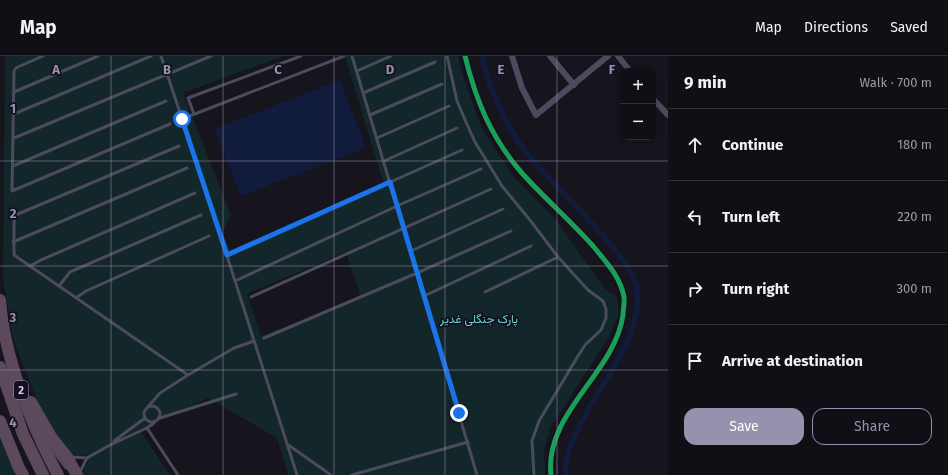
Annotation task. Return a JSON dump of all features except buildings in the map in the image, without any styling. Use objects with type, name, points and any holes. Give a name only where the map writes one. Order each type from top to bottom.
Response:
[{"type":"highway","name":"2","points":[[0,300],[6,340],[14,370],[35,428],[69,470]]},
{"type":"highway","name":"2","points":[[0,367],[23,434],[43,475]]},
{"type":"highway","points":[[14,370],[69,470]]},
{"type":"highway","points":[[0,421],[23,475]]},
{"type":"street","points":[[465,56],[476,96],[487,123],[502,147],[522,172],[579,230],[612,268],[622,285],[625,299],[618,335],[561,424],[553,448],[551,475]]},
{"type":"street","points":[[512,56],[522,88],[536,115],[608,56]]},
{"type":"street","points":[[550,56],[574,85]]},
{"type":"street","points":[[618,56],[628,68]]},
{"type":"street","points":[[656,102],[668,115]]},
{"type":"lane","points":[[43,56],[16,68],[14,92],[12,191],[170,124]]},
{"type":"lane","points":[[14,92],[98,56]]},
{"type":"lane","points":[[14,114],[151,56]]},
{"type":"lane","points":[[160,56],[227,255],[297,475]]},
{"type":"lane","points":[[14,138],[211,56]]},
{"type":"lane","points":[[194,114],[188,98],[301,56]]},
{"type":"lane","points":[[182,119],[344,56]]},
{"type":"lane","points":[[352,56],[478,475]]},
{"type":"lane","points":[[357,71],[391,56]]},
{"type":"lane","points":[[446,56],[457,101],[475,142],[502,186],[558,257],[588,290],[603,301],[606,309],[606,318],[602,330],[585,345],[539,421],[532,441],[534,475]]},
{"type":"lane","points":[[363,93],[435,62]]},
{"type":"lane","points":[[370,115],[442,84]]},
{"type":"lane","points":[[13,166],[166,101]]},
{"type":"lane","points":[[377,138],[449,106]]},
{"type":"lane","points":[[384,161],[457,128]]},
{"type":"lane","points":[[179,146],[18,214],[14,222],[14,255],[188,375]]},
{"type":"lane","points":[[227,255],[462,150]]},
{"type":"lane","points":[[14,242],[187,168]]},
{"type":"lane","points":[[235,281],[481,169]]},
{"type":"lane","points":[[251,297],[491,189]]},
{"type":"lane","points":[[30,266],[195,194]]},
{"type":"lane","points":[[411,251],[503,209]]},
{"type":"lane","points":[[59,286],[70,272],[201,215]]},
{"type":"lane","points":[[264,338],[511,231]]},
{"type":"lane","points":[[76,298],[86,291],[209,236]]},
{"type":"lane","points":[[424,296],[531,246]]},
{"type":"lane","points":[[484,292],[558,257]]},
{"type":"lane","points":[[145,418],[145,411],[160,393],[228,351],[254,341]]},
{"type":"lane","points":[[110,444],[147,428],[160,418],[236,394]]},
{"type":"lane","points":[[147,408],[154,406],[158,408],[161,414],[160,418]]},
{"type":"lane","points":[[69,470],[110,444],[145,418]]},
{"type":"lane","points":[[145,418],[150,422],[154,422]]},
{"type":"lane","points":[[147,428],[178,475]]},
{"type":"lane","points":[[352,475],[468,442]]},
{"type":"lane","points":[[287,444],[331,475]]},
{"type":"lane","points":[[69,470],[87,458]]},
{"type":"green space","name":"پارک جنگلی غدیر","points":[[5,56],[283,56],[183,93],[231,215],[223,232],[230,250],[384,185],[345,56],[458,56],[464,79],[482,129],[513,176],[556,220],[605,289],[617,297],[619,313],[609,337],[551,427],[544,450],[545,475],[288,475],[277,438],[208,398],[140,430],[170,475],[82,475],[88,462],[85,455],[77,456],[68,453],[42,414],[12,335],[3,277]],"holes":[[[346,252],[361,298],[261,336],[247,294]]]},
{"type":"green space","points":[[0,434],[16,475],[0,475]]},
{"type":"water","points":[[340,80],[366,148],[241,196],[214,129]]},
{"type":"waterway","points":[[482,56],[488,79],[496,100],[520,144],[537,165],[608,241],[630,271],[637,289],[637,308],[633,327],[615,365],[592,402],[574,437],[566,460],[566,475]]},
{"type":"cycle path","points":[[465,56],[474,88],[486,118],[510,159],[539,191],[584,236],[603,258],[616,276],[624,297],[623,315],[617,336],[607,356],[569,412],[558,432],[552,453],[551,475]]},
{"type":"route","points":[[182,119],[227,255],[390,182],[459,413]]}]
